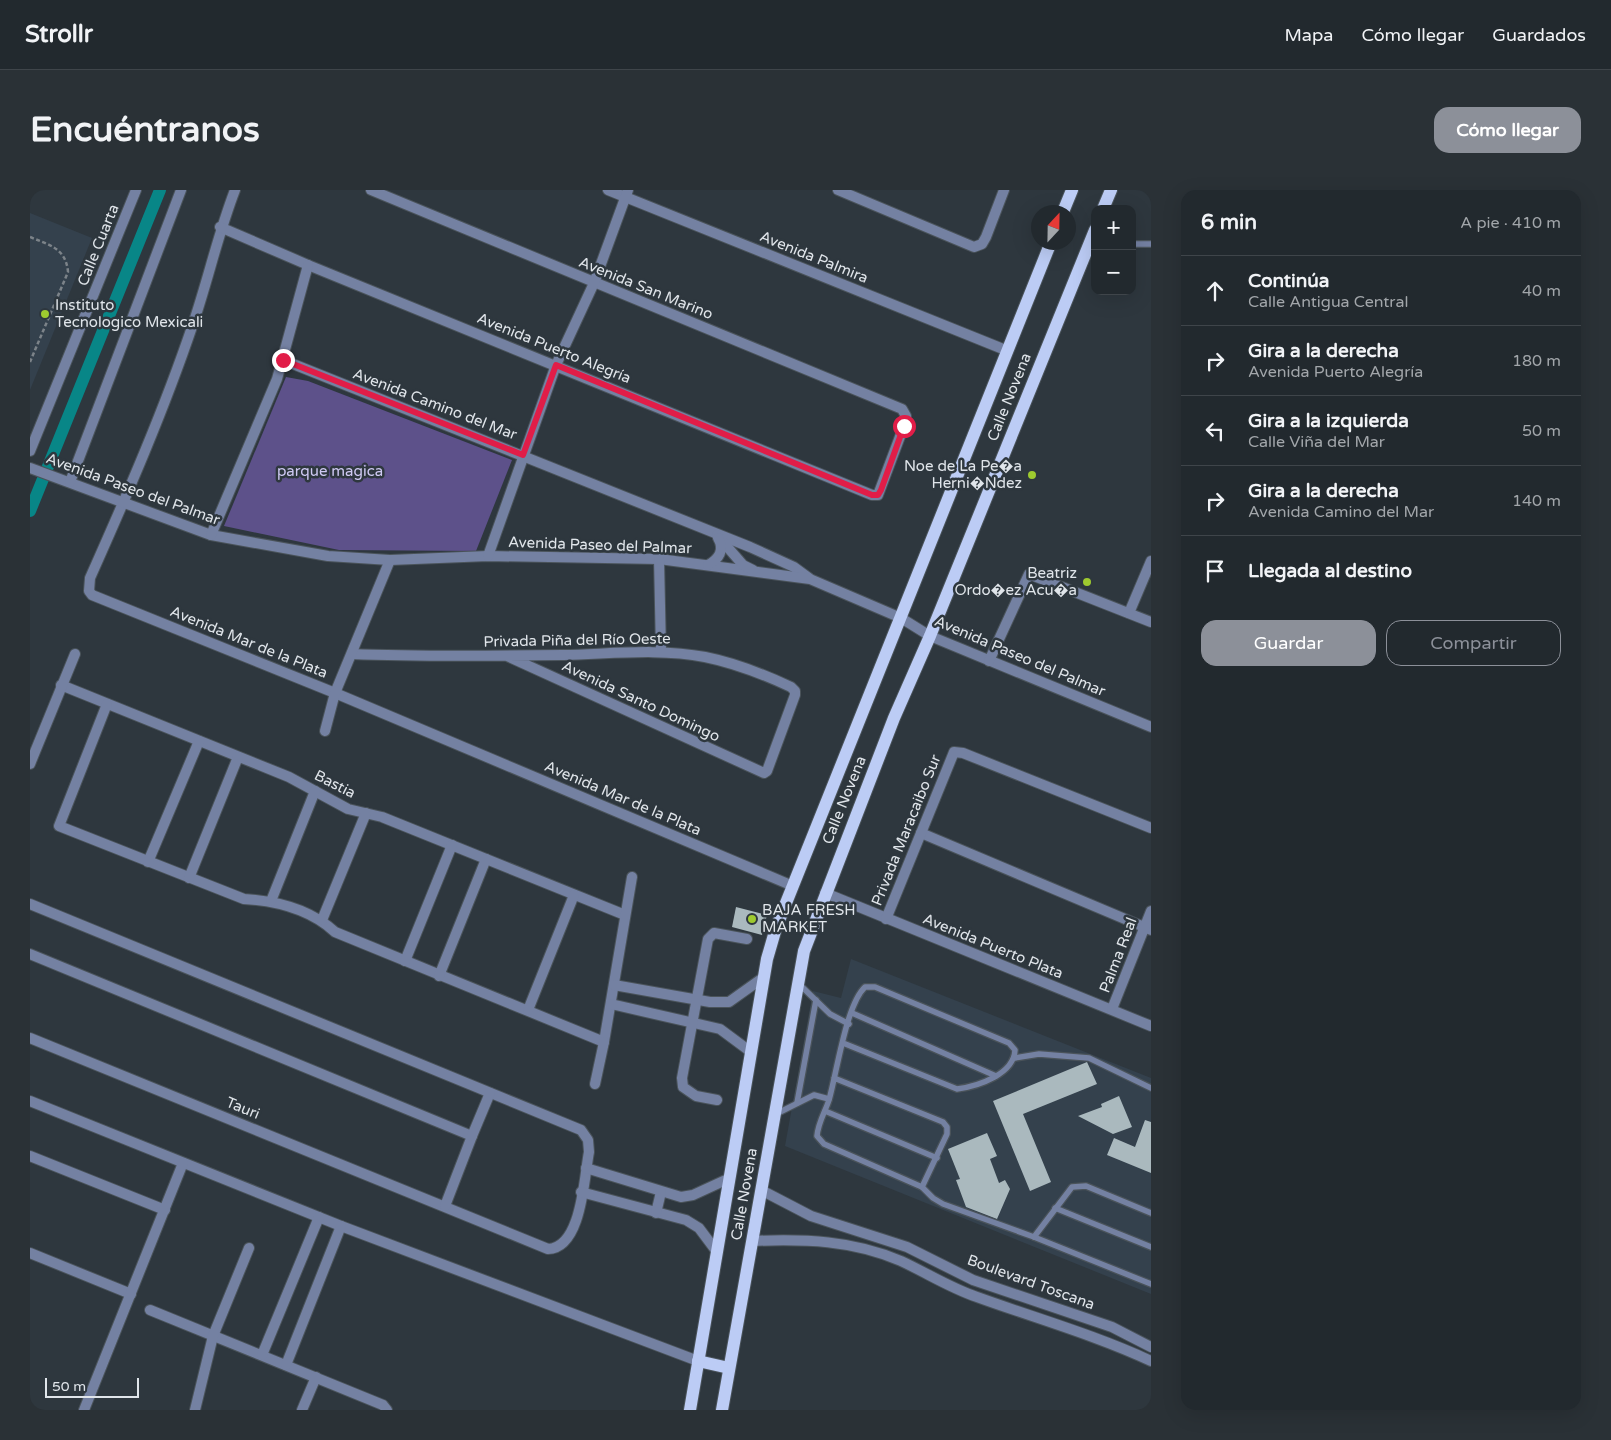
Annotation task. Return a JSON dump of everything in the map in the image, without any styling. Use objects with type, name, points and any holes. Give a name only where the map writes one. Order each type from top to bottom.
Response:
[{"type":"main road","points":[[1066,205],[1072,190]]},
{"type":"main road","points":[[1105,205],[1111,190]]},
{"type":"main road","name":"Calle Novena","points":[[722,1410],[804,951],[894,718],[930,636],[1091,248]]},
{"type":"main road","name":"Calle Novena","points":[[690,1410],[764,977],[776,928],[1048,250]]},
{"type":"main road","points":[[698,1361],[729,1368]]},
{"type":"street","name":"Calle Cuarta","points":[[30,451],[136,190]]},
{"type":"street","points":[[66,480],[181,190]]},
{"type":"street","name":"Avenida Mar de la Plata","points":[[235,190],[220,227],[193,325],[123,503],[90,578],[88,591],[793,886]]},
{"type":"street","name":"Avenida San Marino","points":[[371,190],[902,409],[906,416],[878,495]]},
{"type":"street","name":"Avenida Palmira","points":[[608,190],[626,194],[1008,351]]},
{"type":"street","points":[[838,190],[974,247],[982,244],[1004,190]]},
{"type":"street","points":[[488,556],[556,365],[594,282],[626,194]]},
{"type":"street","name":"Avenida Puerto Alegría","points":[[220,227],[308,265],[872,495],[878,495]]},
{"type":"street","points":[[211,535],[283,360],[308,265]]},
{"type":"street","name":"Avenida Camino del Mar","points":[[283,360],[715,532],[794,567],[810,579]]},
{"type":"street","name":"Avenida Paseo del Palmar","points":[[33,469],[211,535],[328,556],[390,560],[488,556],[659,559],[708,564],[758,574],[810,579],[901,618],[930,636],[1151,727]]},
{"type":"street","points":[[708,564],[716,560],[721,552],[721,543],[715,532]]},
{"type":"street","name":"Avenida Camino del Mar","points":[[715,532],[743,565],[758,574]]},
{"type":"street","points":[[659,559],[661,652]]},
{"type":"street","points":[[325,731],[335,693],[390,560]]},
{"type":"street","points":[[1129,613],[1151,561]]},
{"type":"street","points":[[989,661],[1029,574],[1151,622]]},
{"type":"street","name":"Privada Piña del Río Oeste","points":[[352,654],[507,656],[661,652],[704,657],[744,666],[795,691],[767,771],[764,773]]},
{"type":"street","points":[[30,764],[75,654]]},
{"type":"street","name":"Avenida Santo Domingo","points":[[507,656],[764,773]]},
{"type":"street","name":"Bastia","points":[[61,685],[289,777],[348,809],[382,817],[625,914]]},
{"type":"street","points":[[107,704],[59,826],[244,899],[271,900],[322,920],[335,932],[604,1042]]},
{"type":"street","points":[[148,862],[199,741]]},
{"type":"street","name":"Privada Maracaibo Sur","points":[[886,919],[954,752],[963,753],[1151,828]]},
{"type":"street","points":[[189,878],[238,757]]},
{"type":"street","points":[[271,900],[315,792]]},
{"type":"street","points":[[322,920],[366,813]]},
{"type":"street","points":[[921,834],[1148,928]]},
{"type":"street","points":[[405,961],[452,845]]},
{"type":"street","points":[[439,976],[486,859]]},
{"type":"street","points":[[595,1084],[611,1004],[632,877]]},
{"type":"street","name":"Avenida Puerto Plata","points":[[825,893],[1151,1026]]},
{"type":"street","points":[[528,1010],[574,894]]},
{"type":"street","points":[[30,904],[581,1130],[588,1140],[586,1168],[581,1192],[686,1220],[699,1228],[717,1252]]},
{"type":"street","name":"Palma Real","points":[[1112,1009],[1148,928],[1151,911]]},
{"type":"street","points":[[717,1100],[696,1096],[683,1087],[682,1078],[696,1000],[708,939],[714,933],[747,939]]},
{"type":"street","points":[[30,954],[472,1136]]},
{"type":"street","points":[[614,985],[696,1000],[729,1002],[764,977]]},
{"type":"street","points":[[611,1004],[720,1029],[751,1052]]},
{"type":"street","name":"Tauri","points":[[30,1038],[540,1246],[554,1249],[566,1242],[575,1228],[581,1192]]},
{"type":"street","points":[[445,1206],[490,1093]]},
{"type":"street","points":[[30,1101],[341,1226],[698,1361]]},
{"type":"street","points":[[30,1156],[165,1210]]},
{"type":"street","points":[[84,1410],[165,1210],[182,1163]]},
{"type":"street","points":[[586,1168],[681,1197],[693,1195],[730,1178]]},
{"type":"street","name":"Boulevard Toscana","points":[[761,1190],[811,1216],[907,1247],[973,1280],[1112,1328],[1151,1347]]},
{"type":"street","points":[[656,1212],[661,1192]]},
{"type":"street","points":[[262,1355],[319,1217]]},
{"type":"street","points":[[831,1242],[834,1225]]},
{"type":"street","points":[[286,1365],[341,1226]]},
{"type":"street","name":"Boulevard Toscana","points":[[752,1241],[805,1239],[860,1248],[900,1261],[966,1293],[1114,1344],[1151,1361]]},
{"type":"street","points":[[195,1410],[213,1336],[249,1248]]},
{"type":"street","points":[[30,1253],[131,1294]]},
{"type":"street","points":[[966,1293],[973,1280]]},
{"type":"street","points":[[150,1310],[383,1405],[387,1410]]},
{"type":"street","points":[[302,1410],[316,1377]]},
{"type":"lane","points":[[1136,244],[1149,244]]},
{"type":"lane","points":[[798,982],[830,1014],[849,1024]]},
{"type":"lane","points":[[843,1043],[957,1089],[967,1088],[996,1076],[1010,1067],[1015,1050],[1009,1043],[874,986],[865,987],[858,993],[843,1043],[829,1099],[818,1130],[819,1141],[922,1187],[933,1198],[943,1204],[1034,1237],[1151,1284]]},
{"type":"lane","points":[[798,1103],[816,1000]]},
{"type":"lane","points":[[852,1013],[996,1076]]},
{"type":"lane","points":[[1014,1058],[1039,1054],[1090,1058],[1151,1088]]},
{"type":"lane","points":[[834,1078],[942,1122],[947,1128],[947,1134],[937,1158],[922,1187]]},
{"type":"lane","points":[[774,1116],[814,1095],[829,1099]]},
{"type":"lane","points":[[825,1111],[937,1158]]},
{"type":"lane","points":[[1034,1237],[1067,1191],[1079,1185],[1151,1213]]},
{"type":"lane","points":[[1055,1208],[1151,1247]]},
{"type":"path","points":[[30,237],[60,250],[67,261],[68,272],[30,362]]},
{"type":"shaded area","name":"Instituto Tecnologico Mexicali","points":[[30,213],[92,238],[30,390]]},
{"type":"shaded area","points":[[851,959],[1151,1078],[1151,1294],[785,1146],[813,991],[841,998]]},
{"type":"green space","name":"parque magica","points":[[286,377],[308,381],[512,460],[476,551],[339,550],[224,526]]},
{"type":"building","name":"BAJA FRESH MARKET","points":[[736,907],[767,915],[762,935],[732,927]]},
{"type":"building","points":[[1087,1062],[1097,1084],[1023,1114],[1051,1182],[1030,1191],[993,1101]]},
{"type":"building","points":[[1119,1096],[1132,1127],[1113,1134],[1078,1116],[1102,1107],[1101,1104]]},
{"type":"building","points":[[1145,1120],[1151,1122],[1151,1173],[1107,1155],[1114,1138],[1135,1147]]},
{"type":"building","points":[[987,1133],[997,1156],[990,1159],[999,1183],[1005,1180],[1010,1189],[997,1219],[966,1207],[956,1180],[960,1179],[948,1149]]},
{"type":"waterway","points":[[30,511],[160,190]]},
{"type":"place","name":"Instituto Tecnologico Mexicali","points":[[45,314]]},
{"type":"place","name":"Noe de La Pe�a Herni�Ndez","points":[[1032,475]]},
{"type":"place","name":"Beatriz Ordo�ez Acu�a","points":[[1087,582]]},
{"type":"place","name":"BAJA FRESH MARKET","points":[[752,919]]},
{"type":"route","points":[[283,360],[523,455],[556,365],[872,495],[878,495],[881,490],[904,426]]}]
